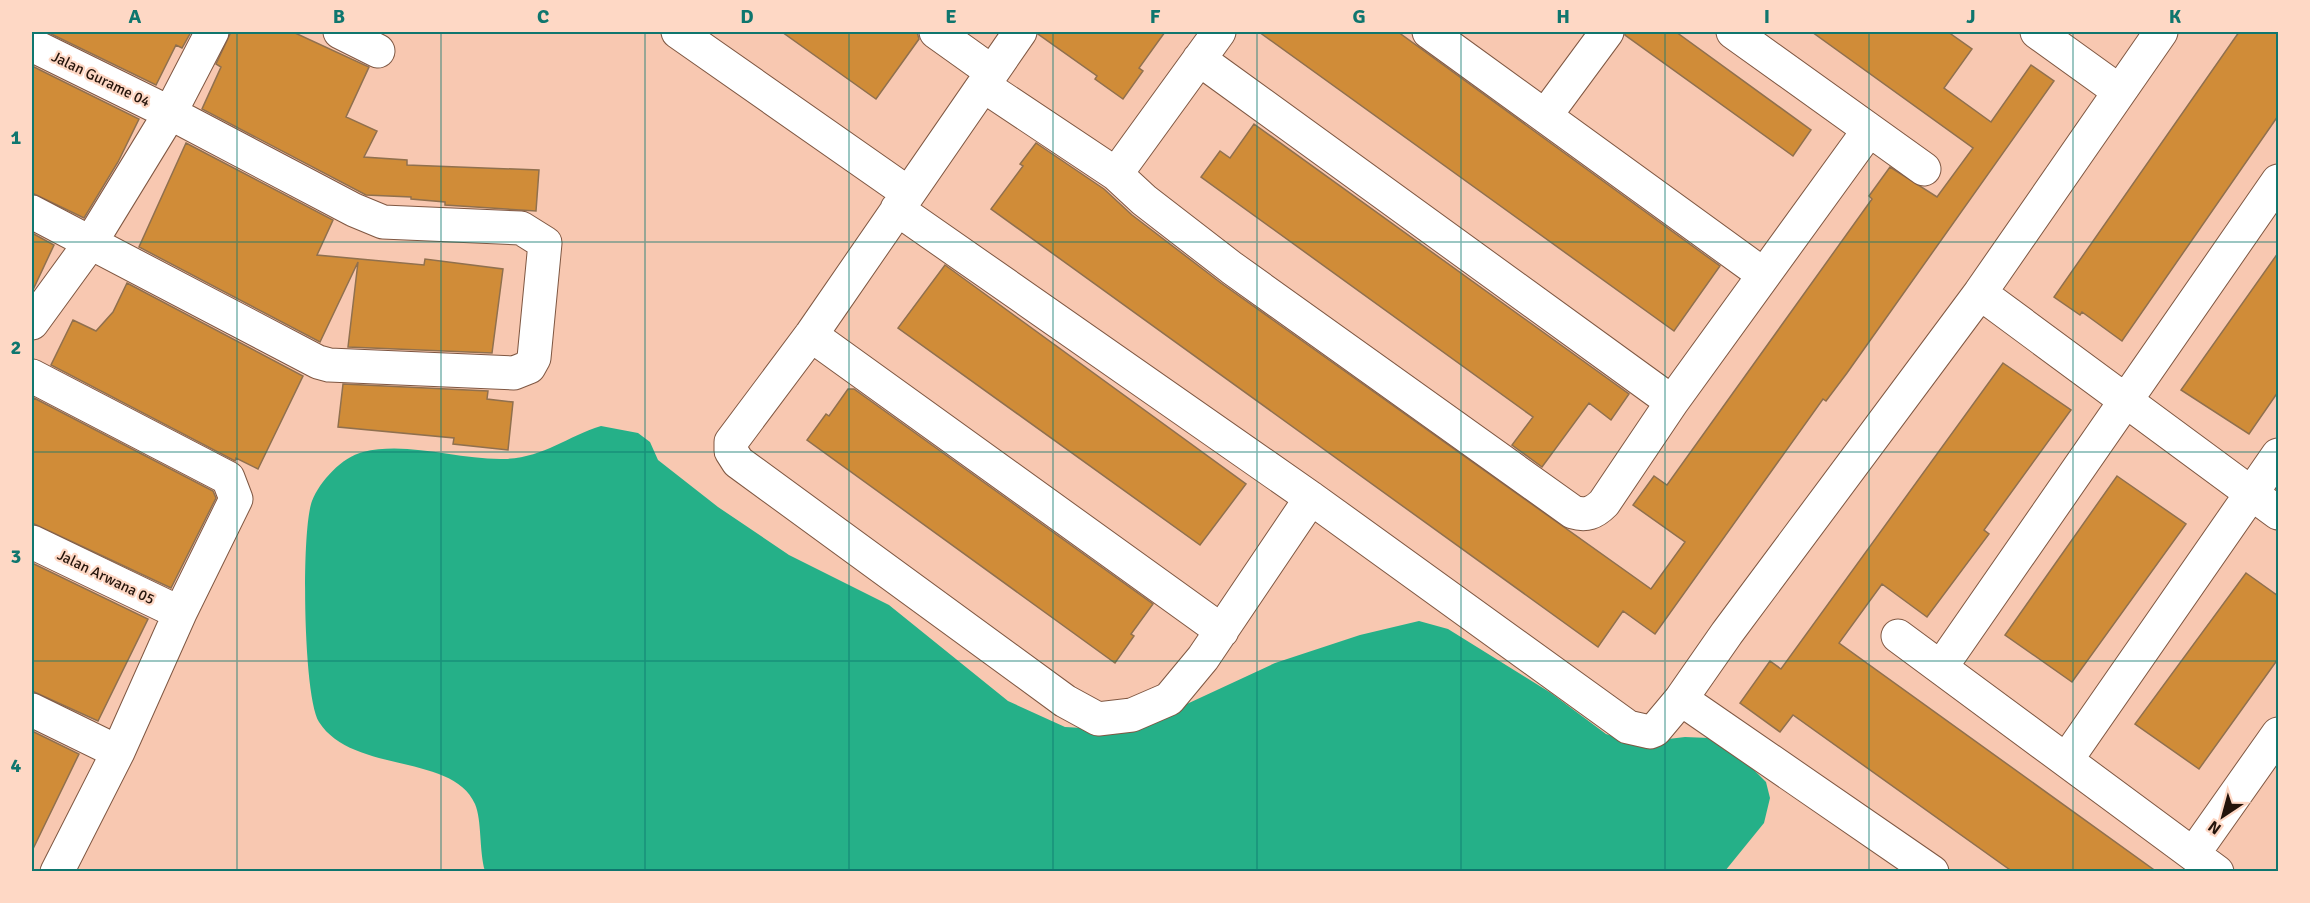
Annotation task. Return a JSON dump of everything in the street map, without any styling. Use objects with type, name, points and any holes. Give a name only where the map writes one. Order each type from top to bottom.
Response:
[{"type":"street","points":[[32,323],[91,242],[170,113],[212,32]]},
{"type":"street","points":[[340,32],[378,51]]},
{"type":"street","points":[[678,32],[902,201],[1628,727],[1650,732],[1655,730],[1681,699],[1727,633],[1980,293],[2161,32]]},
{"type":"street","points":[[936,32],[988,79],[1116,174],[1180,229],[1232,268],[1573,512],[1581,514],[1595,512],[1604,504],[1672,402],[1869,130]]},
{"type":"street","points":[[1020,32],[811,335],[730,442],[731,451],[738,462],[1065,701],[1098,719],[1132,716],[1169,699],[1203,658],[1311,498]]},
{"type":"street","points":[[1116,174],[1219,32]]},
{"type":"street","points":[[1429,32],[1764,275]]},
{"type":"street","points":[[1545,116],[1607,32]]},
{"type":"street","points":[[1733,32],[1924,170]]},
{"type":"street","points":[[2037,32],[2119,91]]},
{"type":"street","name":"Jalan Gurame 04","points":[[32,45],[383,222],[522,228],[535,235],[544,243],[534,358],[529,367],[514,373],[318,362],[91,242]]},
{"type":"street","points":[[1199,59],[1672,402]]},
{"type":"street","points":[[1941,667],[2278,181]]},
{"type":"street","points":[[32,212],[91,242]]},
{"type":"street","points":[[1980,293],[2278,513]]},
{"type":"street","points":[[811,335],[1222,631]]},
{"type":"street","points":[[32,375],[228,478],[236,499],[180,613],[118,752],[57,872]]},
{"type":"street","points":[[2067,759],[2278,455]]},
{"type":"street","name":"Jalan Arwana 05","points":[[32,542],[180,613]]},
{"type":"street","points":[[1898,636],[2206,862],[2278,734]]},
{"type":"street","points":[[1681,699],[1932,872]]},
{"type":"street","points":[[32,710],[118,752]]},
{"type":"street","points":[[32,868],[38,872]]},
{"type":"shaded area","points":[[601,426],[638,433],[650,442],[658,460],[718,507],[789,555],[889,605],[1008,701],[1065,727],[1116,730],[1176,709],[1275,663],[1360,635],[1419,621],[1448,629],[1551,693],[1606,734],[1635,743],[1685,737],[1709,738],[1748,764],[1766,782],[1770,798],[1764,823],[1725,871],[485,871],[477,811],[475,804],[463,788],[446,777],[425,769],[354,750],[334,738],[319,722],[310,681],[305,613],[306,544],[312,501],[320,486],[340,464],[363,452],[398,449],[487,459],[518,458],[543,451]]},
{"type":"building","points":[[47,32],[191,32],[182,48],[176,45],[156,85]]},
{"type":"building","points":[[231,32],[293,32],[369,67],[346,117],[377,131],[364,157],[407,160],[407,165],[539,170],[536,211],[445,205],[445,202],[411,199],[411,197],[366,195],[202,109],[221,67],[216,64]]},
{"type":"building","points":[[782,32],[917,32],[919,39],[876,99]]},
{"type":"building","points":[[1038,32],[1165,32],[1139,68],[1143,71],[1123,99],[1095,79],[1097,76]]},
{"type":"building","points":[[1259,32],[1398,32],[1720,266],[1674,331]]},
{"type":"building","points":[[1625,32],[1676,32],[1811,130],[1793,156],[1625,35]]},
{"type":"building","points":[[1812,32],[1948,32],[1972,49],[1944,88],[1991,122],[2031,65],[2054,81],[1847,373],[1826,401],[1823,399],[1655,634],[1623,611],[1598,647],[991,209],[1023,166],[1020,164],[1036,143],[1104,189],[1132,215],[1221,283],[1651,589],[1685,542],[1633,505],[1654,476],[1667,485],[1872,199],[1869,196],[1890,167],[1937,197],[1973,148]]},
{"type":"building","points":[[2239,32],[2278,32],[2278,116],[2122,341],[2082,312],[2080,315],[2054,297]]},
{"type":"building","points":[[32,66],[139,119],[118,162],[84,218],[32,193]]},
{"type":"building","points":[[1254,124],[1629,394],[1611,420],[1589,403],[1542,467],[1512,445],[1533,417],[1201,177],[1220,151],[1230,158]]},
{"type":"building","points":[[186,143],[333,220],[317,255],[424,265],[425,259],[503,269],[492,353],[348,347],[358,262],[320,342],[139,247]]},
{"type":"building","points":[[32,233],[54,245],[32,292]]},
{"type":"building","points":[[2278,253],[2278,392],[2249,434],[2181,390]]},
{"type":"building","points":[[945,265],[1246,484],[1200,545],[898,328]]},
{"type":"building","points":[[127,283],[303,376],[258,469],[236,458],[235,461],[51,365],[73,320],[96,331],[113,312]]},
{"type":"building","points":[[2003,363],[2071,410],[1984,530],[1989,534],[1927,617],[1882,584],[1839,643],[2157,872],[2013,872],[1793,715],[1780,732],[1740,703],[1770,661],[1781,669]]},
{"type":"building","points":[[343,384],[488,391],[487,399],[513,402],[508,450],[453,444],[454,438],[338,427]]},
{"type":"building","points":[[848,389],[854,389],[1153,604],[1131,634],[1134,636],[1115,663],[807,440],[826,414],[829,416]]},
{"type":"building","points":[[34,398],[213,491],[216,498],[171,588],[32,523],[32,404]]},
{"type":"building","points":[[2117,476],[2186,524],[2072,682],[2005,635]]},
{"type":"building","points":[[32,563],[148,619],[98,721],[32,691]]},
{"type":"building","points":[[2246,573],[2278,596],[2278,659],[2199,769],[2135,724]]},
{"type":"building","points":[[32,731],[79,754],[32,851]]}]
